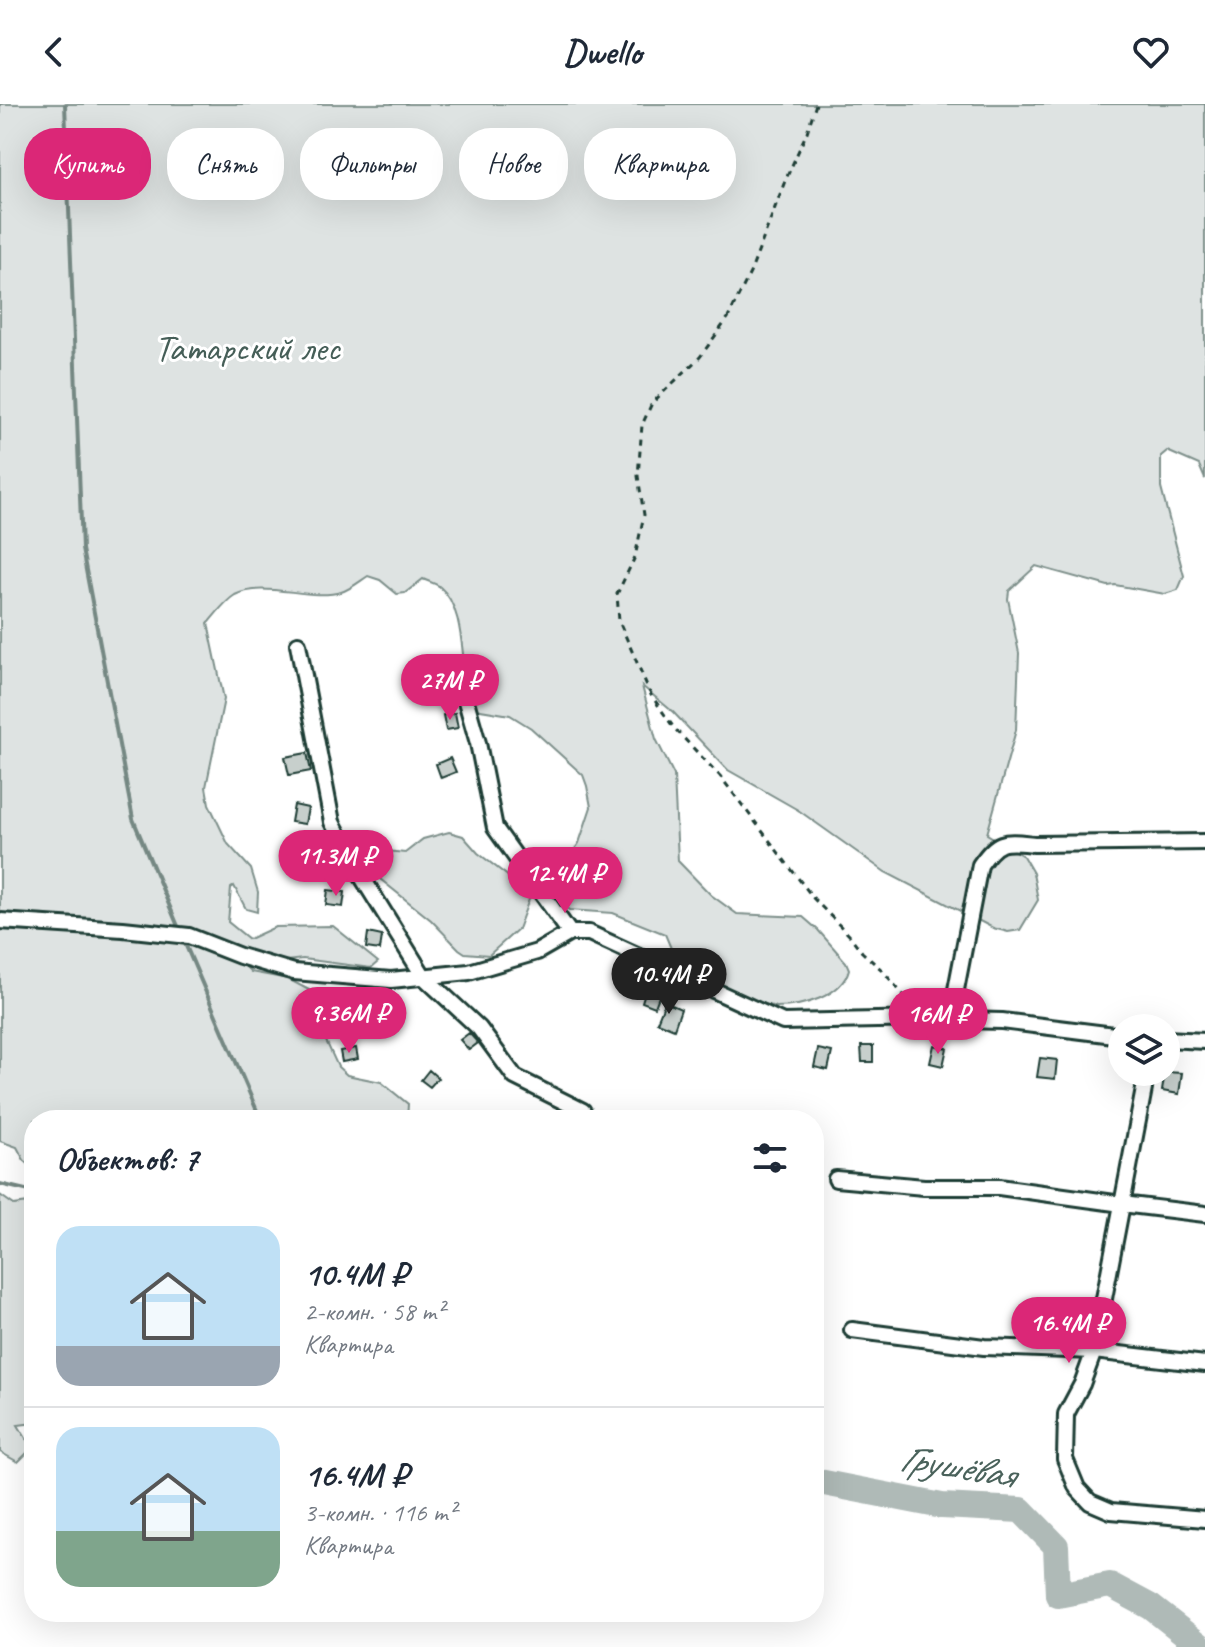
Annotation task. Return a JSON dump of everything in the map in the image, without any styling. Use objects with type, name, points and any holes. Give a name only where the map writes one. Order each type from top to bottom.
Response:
[{"type":"street","points":[[298,644],[332,822],[357,869],[424,977],[479,1028],[515,1077],[581,1110]]},
{"type":"street","points":[[462,687],[478,743],[495,828],[570,933]]},
{"type":"street","points":[[950,1021],[980,865],[992,848],[1009,841],[1034,844],[1205,842]]},
{"type":"street","points":[[0,921],[189,936],[294,972],[391,980],[469,972],[537,952],[570,933],[589,933],[783,1022],[1002,1021],[1108,1035]]},
{"type":"street","points":[[1180,1040],[1205,1041]]},
{"type":"street","points":[[1144,1086],[1094,1351],[1082,1384],[1066,1414],[1065,1459],[1077,1488],[1090,1502],[1111,1511],[1205,1519]]},
{"type":"street","points":[[836,1179],[924,1187],[999,1187],[1205,1214]]},
{"type":"street","points":[[852,1330],[984,1347],[1094,1351],[1205,1364]]},
{"type":"path","points":[[816,104],[751,271],[728,318],[700,357],[652,403],[642,425],[638,476],[644,515],[635,557],[617,594],[619,621],[651,695],[674,728],[720,776],[814,899],[924,1019]]},
{"type":"green space","name":"Татарский лес","points":[[0,104],[1205,104],[1205,479],[1199,465],[1167,451],[1161,456],[1161,488],[1184,576],[1178,590],[1165,594],[1108,586],[1036,566],[1009,591],[1019,653],[1016,730],[987,834],[1023,856],[1033,873],[1038,900],[1020,930],[1008,932],[993,928],[885,872],[798,810],[728,770],[673,712],[642,686],[656,739],[674,775],[678,861],[711,895],[737,914],[803,917],[818,930],[849,969],[845,979],[829,993],[786,1007],[776,1007],[685,982],[665,934],[613,913],[569,910],[548,892],[541,870],[567,861],[579,843],[591,807],[587,786],[583,775],[531,728],[510,715],[475,709],[468,691],[458,621],[448,596],[440,587],[423,579],[405,593],[397,594],[380,580],[368,576],[345,591],[328,594],[259,589],[247,591],[231,598],[208,623],[224,699],[206,787],[209,804],[228,844],[251,869],[258,892],[257,912],[246,909],[234,886],[231,888],[228,922],[249,939],[275,927],[333,926],[378,962],[371,968],[303,959],[269,963],[228,949],[251,972],[288,979],[309,990],[315,1017],[338,1067],[347,1075],[381,1082],[408,1104],[408,1110],[24,1110],[24,1160],[17,1147],[0,1141]]},
{"type":"green space","points":[[449,832],[463,836],[478,853],[531,894],[518,929],[489,955],[465,953],[459,949],[431,920],[380,879],[364,854],[368,849],[405,853],[423,839]]},
{"type":"green space","points":[[0,1195],[14,1205],[24,1204],[24,1424],[18,1425],[24,1435],[24,1456],[18,1462],[0,1452]]},
{"type":"building","points":[[455,713],[458,728],[446,730],[443,715]]},
{"type":"building","points":[[307,753],[311,771],[289,775],[285,757]]},
{"type":"building","points":[[450,758],[456,772],[441,778],[436,764]]},
{"type":"building","points":[[294,805],[308,808],[305,824],[291,822]]},
{"type":"building","points":[[328,890],[345,892],[343,907],[326,905]]},
{"type":"building","points":[[368,933],[382,936],[380,950],[366,948]]},
{"type":"building","points":[[647,986],[661,991],[655,1007],[642,1002]]},
{"type":"building","points":[[665,1002],[681,1009],[674,1029],[657,1022]]},
{"type":"building","points":[[469,1033],[478,1043],[469,1050],[460,1040]]},
{"type":"building","points":[[934,1045],[947,1048],[943,1066],[930,1063]]},
{"type":"building","points":[[861,1046],[873,1046],[873,1062],[862,1062]]},
{"type":"building","points":[[356,1048],[358,1059],[342,1062],[340,1051]]},
{"type":"building","points":[[818,1049],[832,1052],[828,1070],[814,1067]]},
{"type":"building","points":[[1040,1058],[1057,1060],[1055,1079],[1037,1077]]},
{"type":"building","points":[[429,1070],[438,1078],[430,1087],[421,1080]]},
{"type":"building","points":[[1182,1073],[1179,1094],[1162,1091],[1163,1086],[1180,1086]]},
{"type":"waterway","points":[[65,104],[82,549],[133,819],[180,931]]},
{"type":"waterway","points":[[183,939],[257,1110]]},
{"type":"waterway","points":[[0,1184],[24,1190]]},
{"type":"waterway","name":"Грушёвая","points":[[824,1483],[942,1506],[1021,1510],[1056,1546],[1058,1595],[1110,1585],[1151,1607],[1202,1647]]}]
